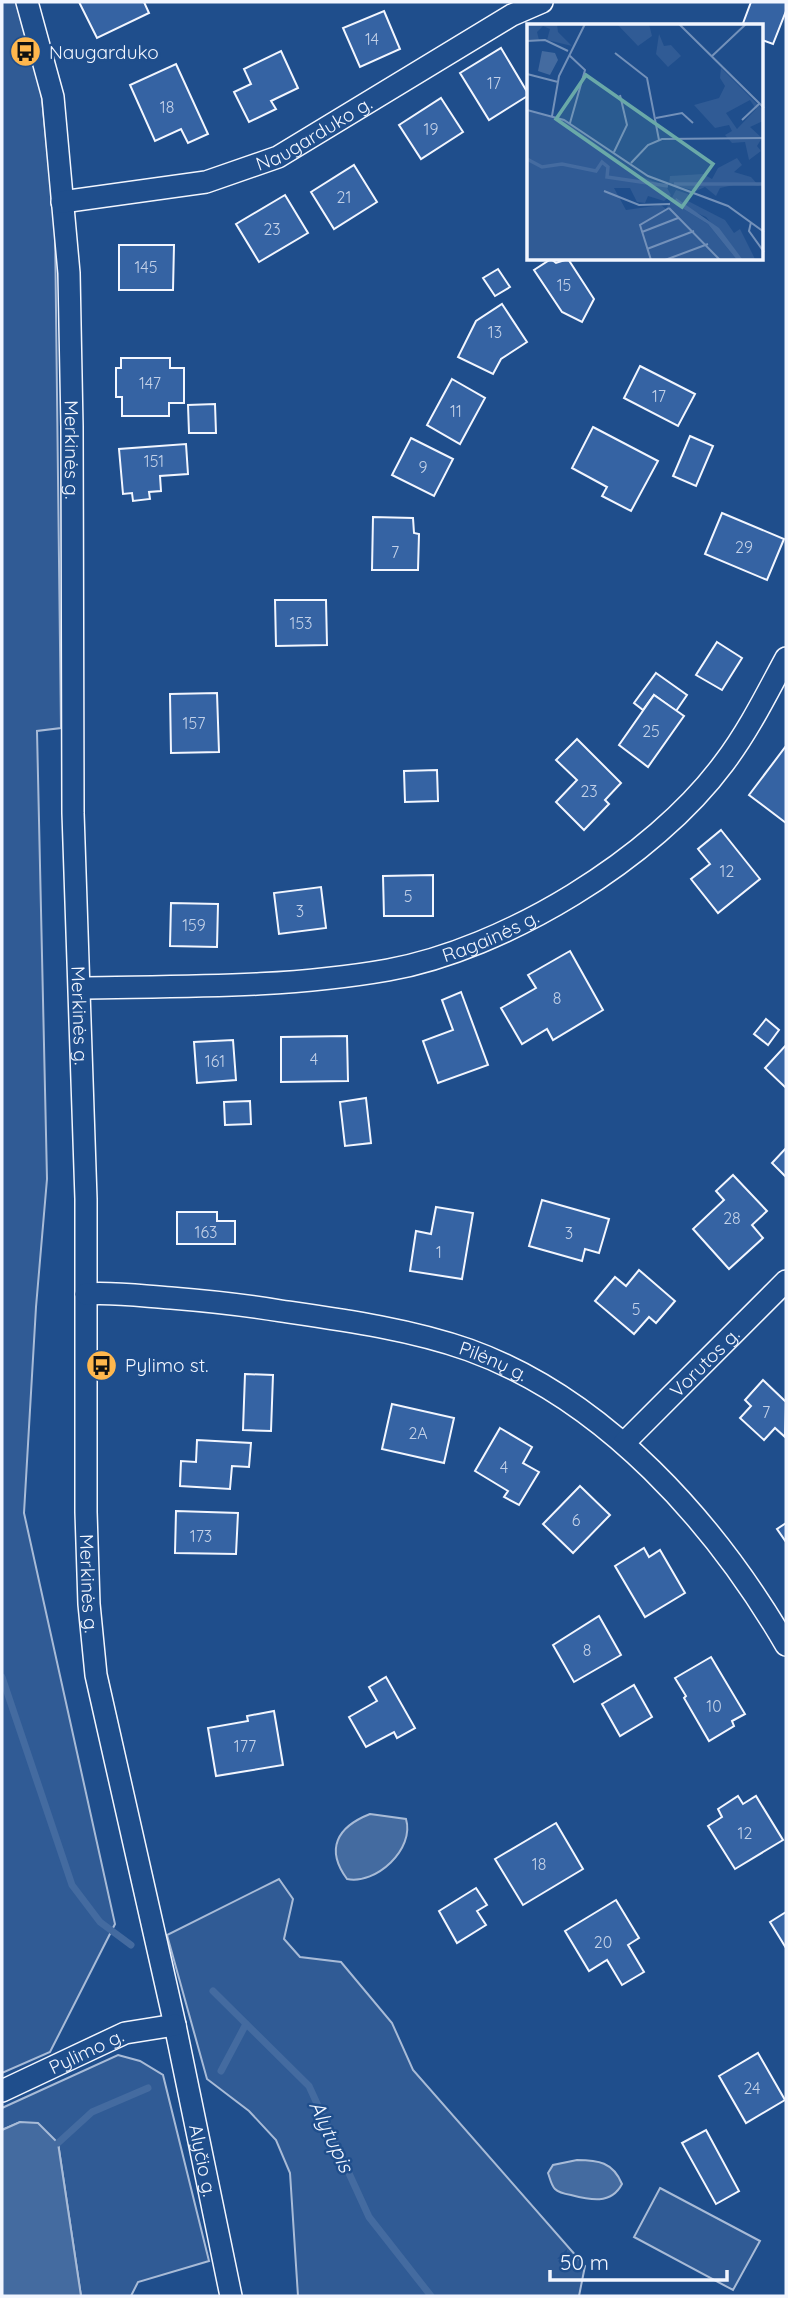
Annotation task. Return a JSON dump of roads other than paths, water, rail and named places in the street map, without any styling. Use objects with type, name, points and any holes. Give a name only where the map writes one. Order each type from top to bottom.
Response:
[{"type":"street","name":"Merkinės g.","points":[[27,2],[53,97],[69,301],[73,813],[81,988],[86,1199],[89,1604],[96,1675],[174,2025]]},
{"type":"street","name":"Naugarduko g.","points":[[62,202],[206,183],[278,158],[512,15],[542,2]]},
{"type":"street","name":"Ragainės g.","points":[[81,988],[240,985],[328,979],[389,970],[431,960],[486,940],[530,918],[602,875],[666,827],[724,764],[748,728],[786,658]]},
{"type":"street","name":"Vorutos g.","points":[[624,1443],[786,1281]]},
{"type":"street","name":"Pilėnų g.","points":[[86,1294],[110,1293],[239,1304],[330,1318],[469,1350],[525,1376],[624,1443],[686,1507],[723,1553],[786,1645]]},
{"type":"street","name":"Pylimo g.","points":[[2,2091],[125,2033],[174,2025]]},
{"type":"street","name":"Alyčio g.","points":[[174,2025],[231,2296]]},
{"type":"waterway","name":"Alytupis","points":[[2,1677],[72,1885],[100,1922],[131,1945]]},
{"type":"waterway","name":"Alytupis","points":[[213,1991],[309,2086],[369,2217],[431,2296]]},
{"type":"waterway","points":[[221,2071],[246,2024]]},
{"type":"waterway","points":[[58,2143],[92,2112],[148,2088]]},
{"type":"place","name":"Naugarduko","points":[[26,52]]},
{"type":"place","name":"Pylimo st.","points":[[102,1365]]}]
